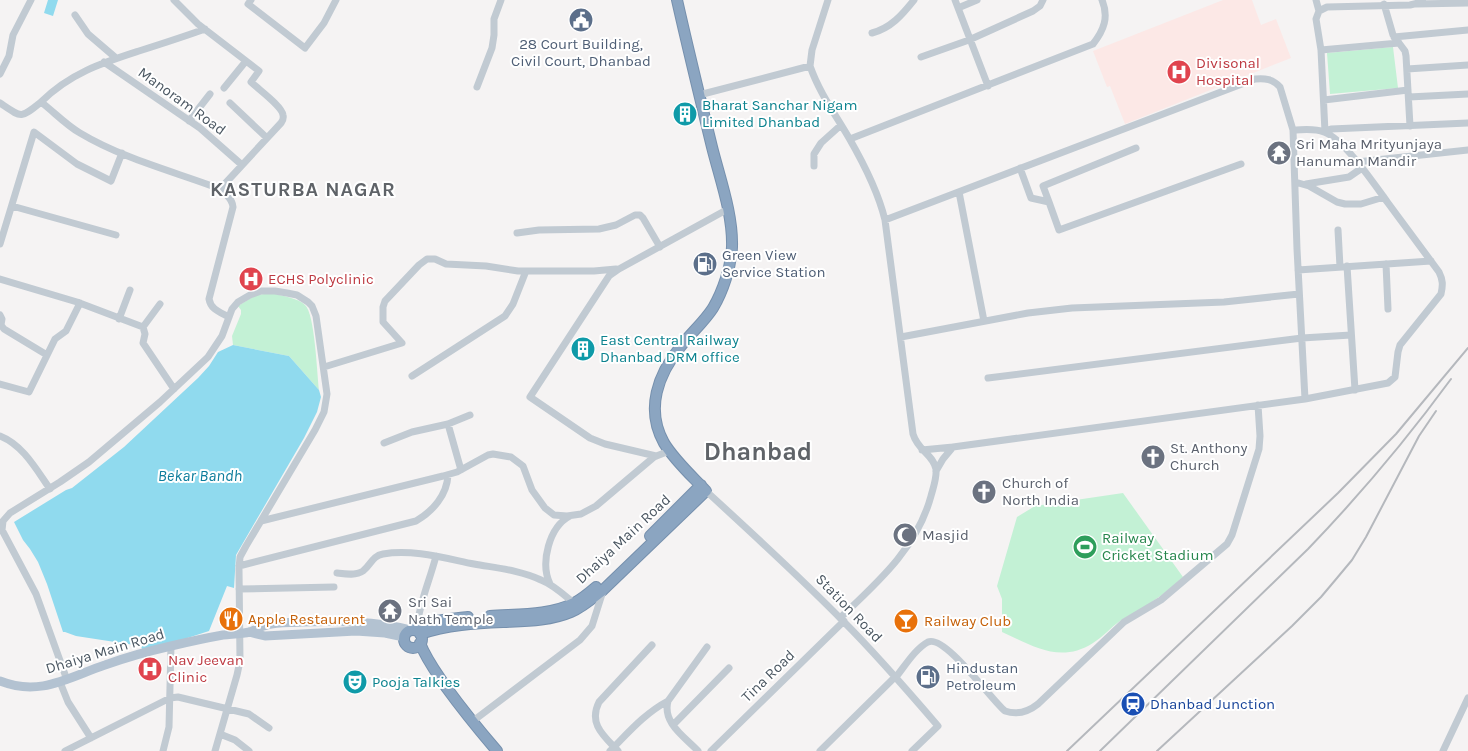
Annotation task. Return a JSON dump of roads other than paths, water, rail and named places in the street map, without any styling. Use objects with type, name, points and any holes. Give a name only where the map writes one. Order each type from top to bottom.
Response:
[{"type":"highway","points":[[677,0],[728,209],[732,248],[720,295],[713,308],[680,347],[660,377],[656,390],[654,414],[661,436],[669,451],[704,488]]},
{"type":"highway","name":"Dhaiya Main Road","points":[[414,636],[445,626],[527,621],[564,614],[603,590],[704,488]]},
{"type":"highway","name":"Dhaiya Main Road","points":[[576,606],[704,488]]},
{"type":"highway","points":[[414,636],[433,667],[473,722],[497,751]]},
{"type":"highway","points":[[414,636],[421,662],[428,673],[488,751]]},
{"type":"main road","name":"Dhaiya Main Road","points":[[0,681],[26,687],[40,687],[64,681],[121,659],[171,646],[244,632],[265,636],[356,631],[414,636]]},
{"type":"street","points":[[0,74],[9,56],[14,35],[31,0]]},
{"type":"street","points":[[174,0],[205,30],[259,71],[251,82],[283,114],[283,120],[220,189]]},
{"type":"street","points":[[251,0],[248,4],[305,48],[324,23],[336,0]]},
{"type":"street","points":[[477,87],[492,48],[494,19],[501,0]]},
{"type":"street","points":[[828,0],[812,50],[810,66],[817,84],[863,163],[876,191],[885,220],[915,441],[933,462],[936,471]]},
{"type":"street","points":[[872,32],[882,30],[901,16],[914,0]]},
{"type":"street","points":[[954,0],[988,86]]},
{"type":"street","points":[[958,8],[976,0]]},
{"type":"street","points":[[922,57],[969,40],[1033,11],[1040,6],[1043,0]]},
{"type":"street","points":[[850,140],[1093,44],[1101,33],[1105,20],[1105,7],[1102,0]]},
{"type":"street","points":[[1316,0],[1319,11],[1316,19],[1321,50],[1325,131]]},
{"type":"street","points":[[1410,5],[1422,0]]},
{"type":"street","points":[[1319,11],[1326,7],[1468,3]]},
{"type":"street","points":[[1384,4],[1397,40],[1405,51],[1410,126]]},
{"type":"street","points":[[75,15],[88,34],[116,58]]},
{"type":"street","points":[[0,103],[22,116],[28,113],[60,84],[79,73],[104,62],[205,30]]},
{"type":"street","points":[[1321,50],[1468,30]]},
{"type":"street","points":[[224,88],[246,61]]},
{"type":"street","name":"Manoram Road","points":[[104,62],[189,121],[242,165]]},
{"type":"street","points":[[699,95],[810,66]]},
{"type":"street","points":[[1407,70],[1468,66]]},
{"type":"street","points":[[885,220],[1260,79],[1271,80],[1280,87],[1293,130],[1299,183],[1298,270],[1305,399]]},
{"type":"street","points":[[189,121],[210,94]]},
{"type":"street","points":[[1324,100],[1408,94],[1468,94]]},
{"type":"street","points":[[41,102],[77,131],[122,153],[220,189],[232,201],[233,207],[209,299],[213,309],[229,317]]},
{"type":"street","points":[[230,103],[267,138]]},
{"type":"street","points":[[1293,130],[1310,129],[1325,131],[1331,129],[1468,123]]},
{"type":"street","points":[[814,166],[814,154],[821,143],[841,125]]},
{"type":"street","points":[[922,450],[1305,399],[1388,383],[1395,377],[1400,344],[1441,294],[1442,277],[1359,165],[1325,131]]},
{"type":"street","points":[[0,244],[1,235],[12,206],[34,132],[77,164],[110,181],[122,153]]},
{"type":"street","points":[[1136,148],[1043,186],[1059,230],[1241,164]]},
{"type":"street","points":[[1299,183],[1349,177],[1359,165],[1468,150]]},
{"type":"street","points":[[1020,168],[1031,198],[1049,202]]},
{"type":"street","points":[[1299,183],[1346,204],[1361,204],[1384,197]]},
{"type":"street","points":[[958,192],[984,321]]},
{"type":"street","points":[[12,206],[116,236]]},
{"type":"street","points":[[656,456],[605,444],[590,438],[530,397],[609,276],[728,209]]},
{"type":"street","points":[[517,233],[539,230],[599,229],[616,225],[635,215],[643,218],[660,247]]},
{"type":"street","points":[[1338,230],[1344,267],[1355,390]]},
{"type":"street","points":[[324,367],[402,343],[383,322],[382,307],[385,301],[423,261],[432,259],[452,265],[526,271],[619,269]]},
{"type":"street","points":[[1298,270],[1431,261]]},
{"type":"street","points":[[1386,264],[1388,309]]},
{"type":"street","points":[[412,376],[505,316],[513,304],[526,271]]},
{"type":"street","points":[[0,279],[80,303],[143,327]]},
{"type":"street","points":[[119,319],[130,290]]},
{"type":"street","points":[[91,738],[68,702],[64,681],[40,605],[2,530],[5,518],[89,462],[174,389],[208,357],[219,341],[232,309],[238,302],[255,293],[275,291],[297,295],[308,302],[314,310],[327,394],[324,412],[316,430],[242,553],[239,566],[239,589],[244,632],[240,662],[215,751]]},
{"type":"street","points":[[902,337],[1028,312],[1072,308],[1224,302],[1299,294]]},
{"type":"street","points":[[0,384],[29,392],[57,337],[64,333],[80,303]]},
{"type":"street","points":[[143,327],[160,304]]},
{"type":"street","points":[[0,314],[2,319],[1,325],[4,329],[48,355]]},
{"type":"street","points":[[143,327],[145,334],[143,343],[174,389]]},
{"type":"street","points":[[988,378],[1302,338],[1351,335]]},
{"type":"street","points":[[820,751],[896,677],[918,650],[928,642],[936,642],[956,658],[1005,711],[1020,713],[1028,711],[1038,704],[1124,622],[1161,600],[1227,544],[1232,535],[1259,449],[1258,405]]},
{"type":"street","points":[[384,443],[412,432],[448,424],[470,415]]},
{"type":"street","points":[[448,424],[460,470]]},
{"type":"street","points":[[0,436],[10,440],[20,449],[50,489]]},
{"type":"street","points":[[936,471],[953,447]]},
{"type":"street","points":[[550,584],[546,572],[549,546],[558,526],[564,519],[581,514],[596,506],[656,456],[669,451]]},
{"type":"street","points":[[261,521],[448,474],[493,454],[511,457],[522,466],[532,490],[544,508],[554,514],[570,516]]},
{"type":"street","name":"Tina Road","points":[[711,751],[842,620],[888,571],[914,537],[923,520],[934,486],[936,471]]},
{"type":"street","points":[[239,566],[416,521],[428,513],[440,500],[446,486],[448,474]]},
{"type":"street","name":"Station Road","points":[[704,488],[789,567],[842,620],[896,677],[938,726],[912,751]]},
{"type":"street","points":[[337,573],[362,572],[376,556],[382,554],[412,553],[436,556],[522,573],[550,584],[576,606]]},
{"type":"street","points":[[414,636],[421,603],[436,556]]},
{"type":"street","points":[[239,589],[334,587]]},
{"type":"street","points":[[473,722],[580,640],[592,626],[603,590]]},
{"type":"street","points":[[652,645],[599,702],[595,710],[594,719],[597,727],[614,750],[647,715],[656,707],[668,701]]},
{"type":"street","points":[[163,751],[169,727],[171,646]]},
{"type":"street","points":[[698,751],[673,725],[667,715],[666,708],[668,701],[707,647]]},
{"type":"street","points":[[673,725],[729,668]]},
{"type":"street","points":[[65,751],[170,698],[228,708],[248,714],[269,728]]},
{"type":"street","points":[[1443,751],[1468,698]]},
{"type":"street","points":[[220,734],[235,740],[249,751]]},
{"type":"water","points":[[48,0],[58,0],[53,16],[44,13]]},
{"type":"water","name":"Bekar Bandh","points":[[233,345],[289,356],[319,390],[321,397],[317,412],[304,438],[236,555],[234,588],[227,586],[209,631],[166,645],[142,649],[141,646],[76,636],[63,632],[38,562],[23,540],[14,522],[72,488],[124,447],[198,378],[218,352]]},
{"type":"railway","points":[[1067,751],[1338,493],[1396,434],[1468,348]]},
{"type":"railway","points":[[1100,751],[1327,529],[1400,445],[1451,379]]},
{"type":"railway","points":[[1157,751],[1292,626],[1321,597],[1352,560],[1419,436],[1436,411]]},
{"type":"place","name":"28 Court Building, Civil Court, Dhanbad","points":[[581,20]]},
{"type":"place","name":"Divisonal Hospital","points":[[1179,72]]},
{"type":"place","name":"Bharat Sanchar Nigam Limited Dhanbad","points":[[685,114]]},
{"type":"place","name":"Sri Maha Mrityunjaya Hanuman Mandir","points":[[1279,153]]},
{"type":"place","name":"Green View Service Station","points":[[705,264]]},
{"type":"place","name":"ECHS Polyclinic","points":[[251,279]]},
{"type":"place","name":"East Central Railway Dhanbad DRM office","points":[[583,349]]},
{"type":"place","name":"St. Anthony Church","points":[[1153,457]]},
{"type":"place","name":"Church of North India","points":[[984,492]]},
{"type":"place","name":"Masjid","points":[[905,535]]},
{"type":"place","name":"Railway Cricket Stadium","points":[[1085,547]]},
{"type":"place","name":"Sri Sai Nath Temple","points":[[390,611]]},
{"type":"place","name":"Apple Restaurent","points":[[231,619]]},
{"type":"place","name":"Railway Club","points":[[906,621]]},
{"type":"place","name":"Nav Jeevan Clinic","points":[[150,669]]},
{"type":"place","name":"Hindustan Petroleum","points":[[928,677]]},
{"type":"place","name":"Pooja Talkies","points":[[355,682]]},
{"type":"place","name":"Dhanbad Junction","points":[[1133,704]]},
{"type":"district","name":"KASTURBA NAGAR","points":[[303,189]]},
{"type":"district","name":"Dhanbad","points":[[758,451]]}]
